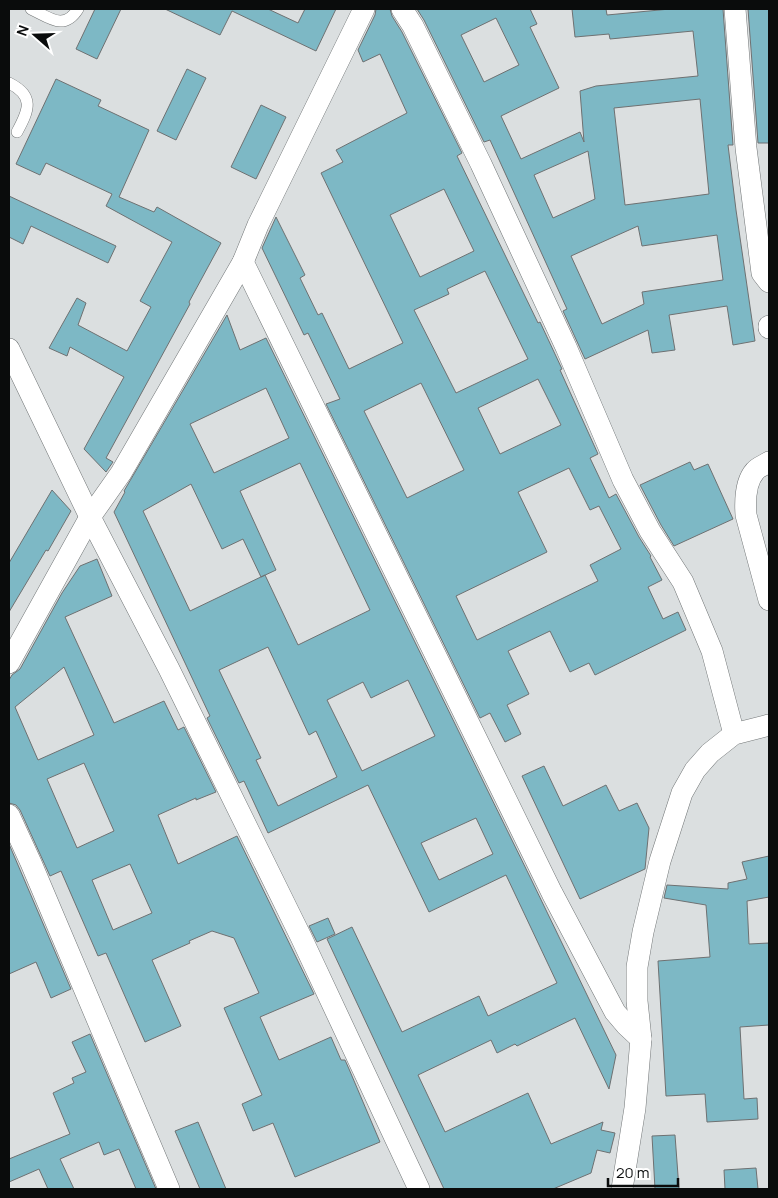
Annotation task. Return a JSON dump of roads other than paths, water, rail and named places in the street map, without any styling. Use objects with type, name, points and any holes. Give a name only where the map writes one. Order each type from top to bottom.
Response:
[{"type":"street","points":[[9,663],[90,517],[122,473],[243,262],[258,225],[364,9]]},
{"type":"street","points":[[402,9],[413,26],[481,164],[566,347],[623,480],[650,531],[683,582],[712,651],[734,734]]},
{"type":"street","points":[[735,9],[747,158],[762,273],[769,282]]},
{"type":"street","points":[[243,262],[552,893],[615,1012],[641,1039]]},
{"type":"street","points":[[9,349],[90,517],[170,668],[301,937],[419,1189]]},
{"type":"street","points":[[769,462],[755,470],[749,482],[745,502],[746,515],[769,600]]},
{"type":"street","points":[[622,1189],[635,1108],[641,1039],[637,1001],[637,967],[643,932],[660,861],[682,793],[695,770],[710,753],[734,734],[769,725]]},
{"type":"street","points":[[9,815],[169,1189]]},
{"type":"lane","points":[[31,9],[62,22],[72,18],[78,9]]},
{"type":"lane","points":[[9,83],[25,95],[28,105],[26,115],[17,132]]}]
